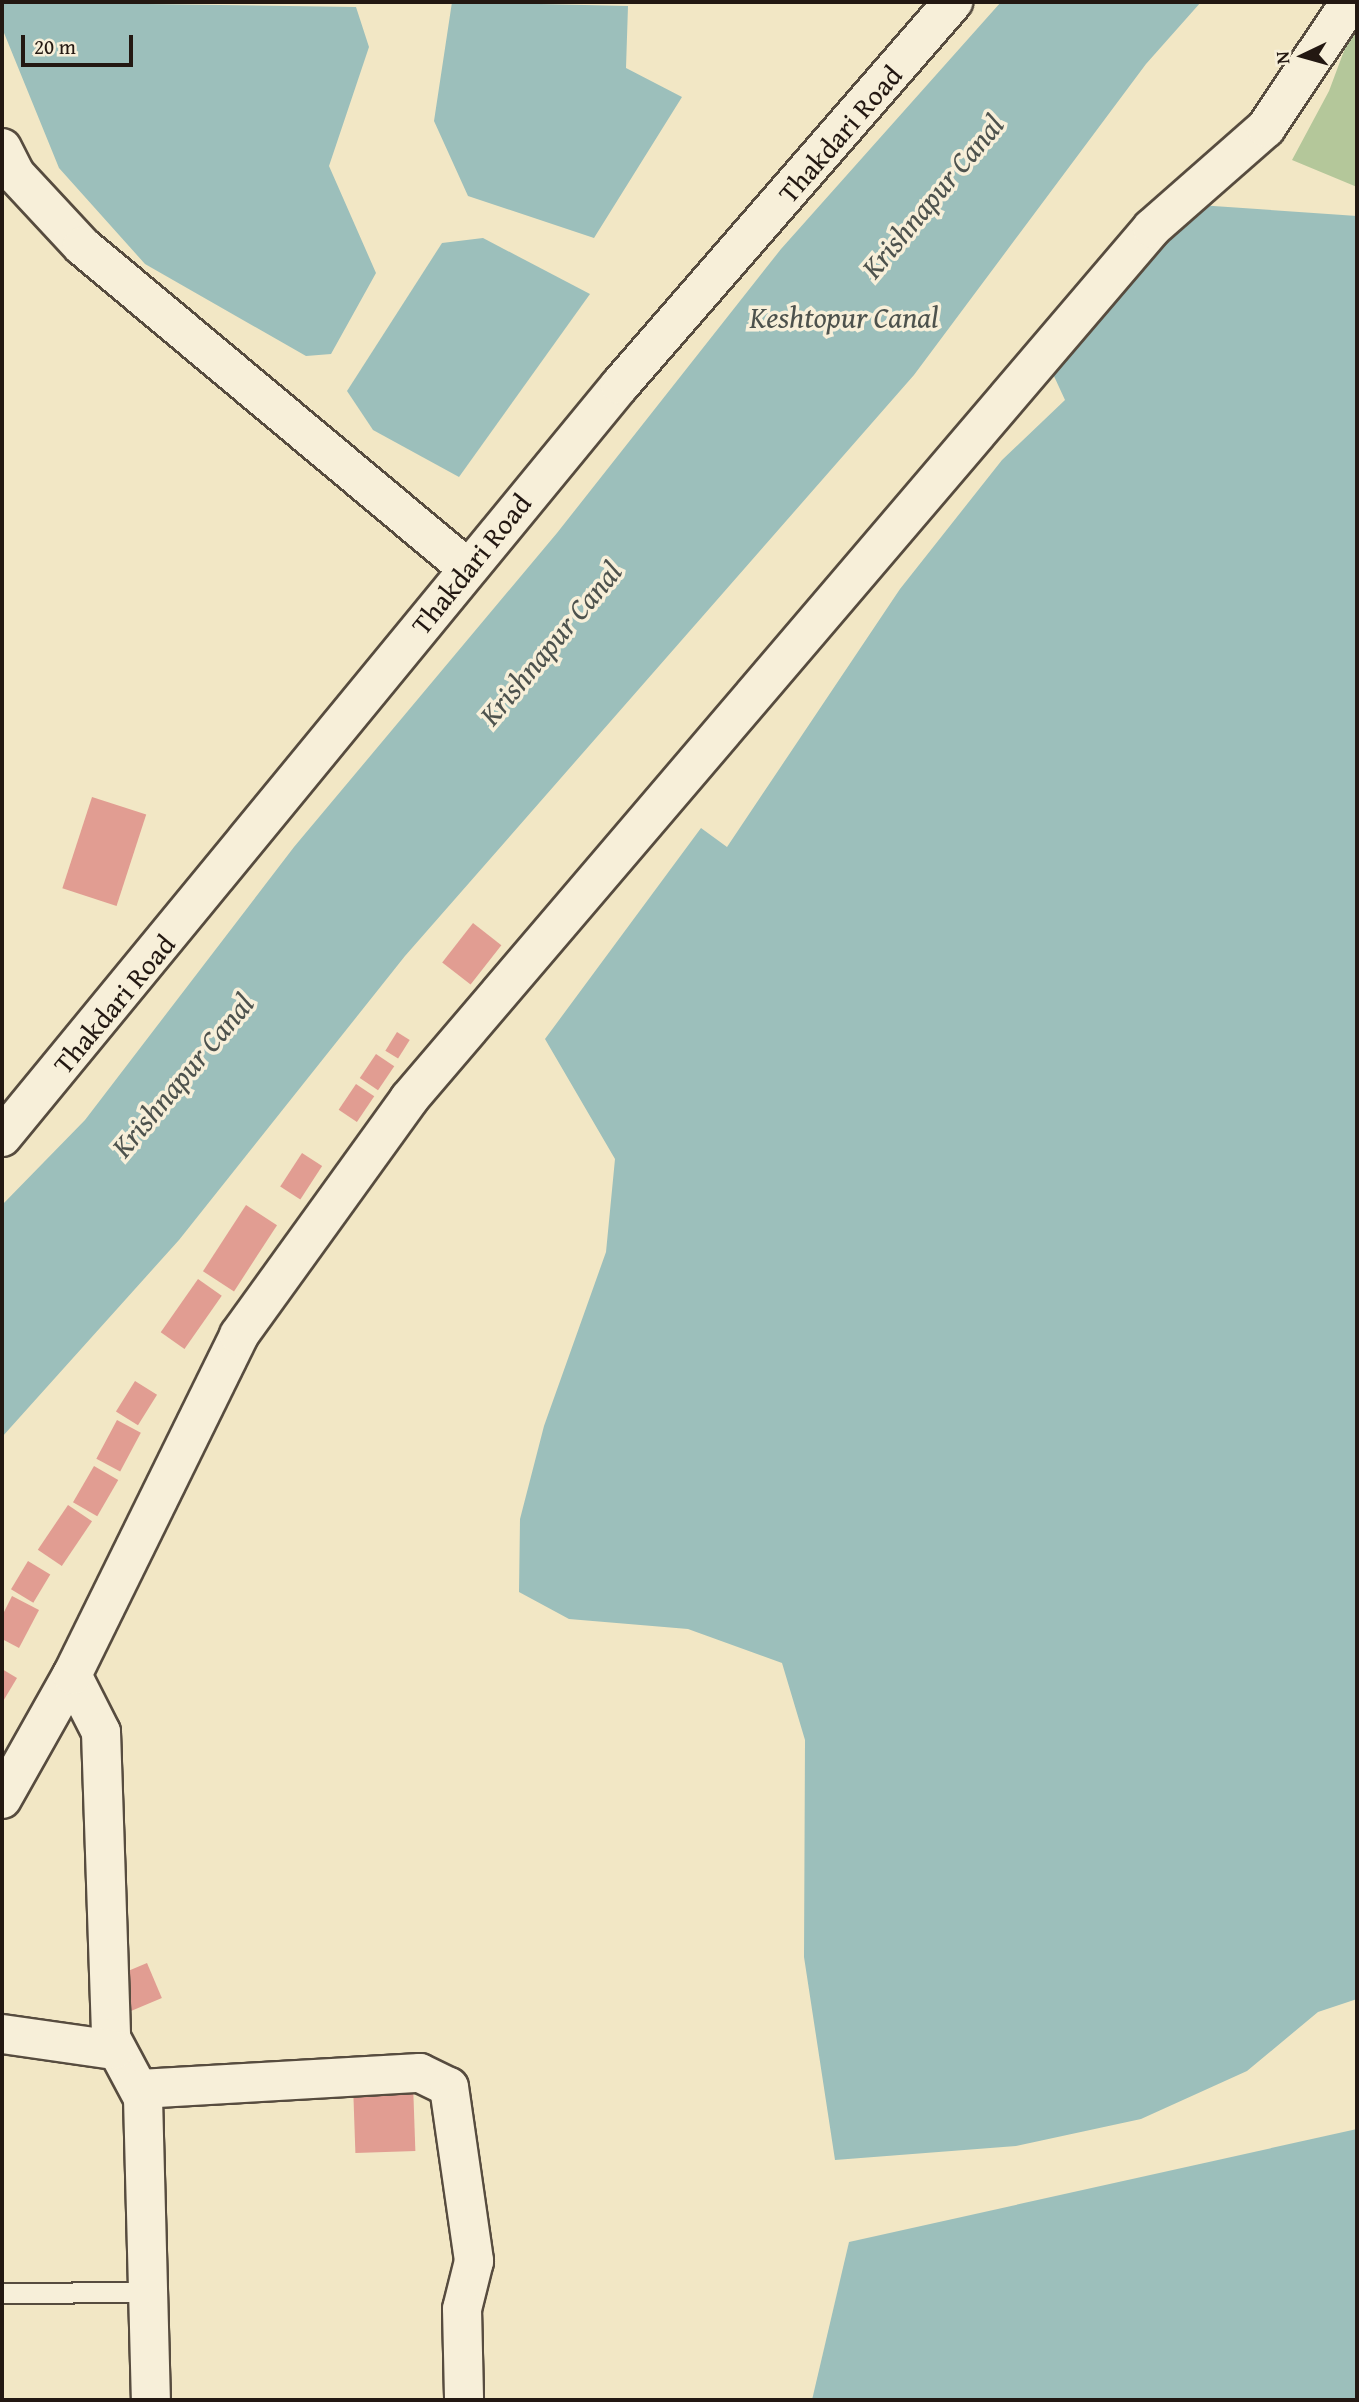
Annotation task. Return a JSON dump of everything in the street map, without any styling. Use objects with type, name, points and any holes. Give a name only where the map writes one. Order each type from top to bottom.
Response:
[{"type":"street","name":"Thakdari Road","points":[[2,1137],[209,891],[467,568],[953,2]]},
{"type":"street","points":[[2,1798],[72,1675],[239,1335],[409,1099],[1152,228],[1266,128],[1350,2]]},
{"type":"street","points":[[2,148],[16,175],[82,246],[467,568]]},
{"type":"street","points":[[72,1675],[101,1732],[114,2050],[139,2089],[150,2292],[152,2400]]},
{"type":"street","points":[[2,2034],[114,2050]]},
{"type":"street","points":[[139,2089],[420,2074],[449,2087],[474,2261],[462,2309],[464,2400]]},
{"type":"lane","points":[[2,2293],[150,2292]]},
{"type":"green space","points":[[1357,16],[1357,187],[1292,160],[1329,91]]},
{"type":"water","points":[[2,2],[356,7],[369,47],[329,166],[376,273],[331,354],[306,356],[145,264],[59,168],[2,28]]},
{"type":"water","points":[[452,2],[628,6],[626,68],[682,97],[594,238],[468,196],[434,121]]},
{"type":"water","name":"Keshtopur Canal","points":[[1001,2],[1201,2],[1146,64],[914,375],[405,956],[179,1240],[2,1437],[2,1205],[85,1120],[294,847],[557,533],[781,249]]},
{"type":"water","points":[[1184,204],[1357,216],[1357,1999],[1318,2012],[1247,2071],[1141,2119],[1016,2146],[835,2160],[804,1957],[805,1740],[782,1663],[688,1629],[569,1619],[519,1592],[520,1519],[544,1426],[606,1252],[615,1159],[545,1039],[701,828],[727,847],[900,589],[1002,460],[1065,400],[1053,374]]},
{"type":"water","points":[[483,238],[590,294],[459,477],[373,430],[347,391],[442,243]]},
{"type":"water","points":[[1357,2129],[1357,2400],[812,2400],[849,2242]]},
{"type":"building","points":[[92,797],[146,815],[117,906],[62,888]]},
{"type":"building","points":[[473,923],[501,945],[471,985],[442,962]]},
{"type":"building","points":[[397,1032],[410,1040],[398,1059],[385,1051]]},
{"type":"building","points":[[376,1054],[394,1066],[378,1090],[360,1078]]},
{"type":"building","points":[[356,1084],[374,1096],[357,1122],[339,1110]]},
{"type":"building","points":[[302,1153],[322,1166],[300,1200],[280,1187]]},
{"type":"building","points":[[246,1205],[277,1225],[234,1291],[203,1271]]},
{"type":"building","points":[[198,1279],[222,1296],[184,1349],[161,1332]]},
{"type":"building","points":[[135,1381],[157,1395],[138,1425],[116,1412]]},
{"type":"building","points":[[117,1420],[141,1433],[120,1472],[96,1459]]},
{"type":"building","points":[[94,1466],[118,1480],[97,1516],[73,1502]]},
{"type":"building","points":[[68,1505],[92,1521],[62,1566],[38,1550]]},
{"type":"building","points":[[28,1561],[50,1574],[33,1603],[11,1589]]},
{"type":"building","points":[[12,1596],[39,1610],[19,1648],[2,1639],[2,1616]]},
{"type":"building","points":[[2,1669],[17,1678],[2,1703]]},
{"type":"building","points":[[147,1963],[162,1998],[127,2013],[112,1978]]},
{"type":"building","points":[[413,2083],[415,2151],[355,2153],[353,2085]]},
{"type":"water label","name":"Krishnapur Canal","points":[[932,196]]},
{"type":"water label","name":"Krishnapur Canal","points":[[550,643]]},
{"type":"water label","name":"Krishnapur Canal","points":[[182,1075]]}]
